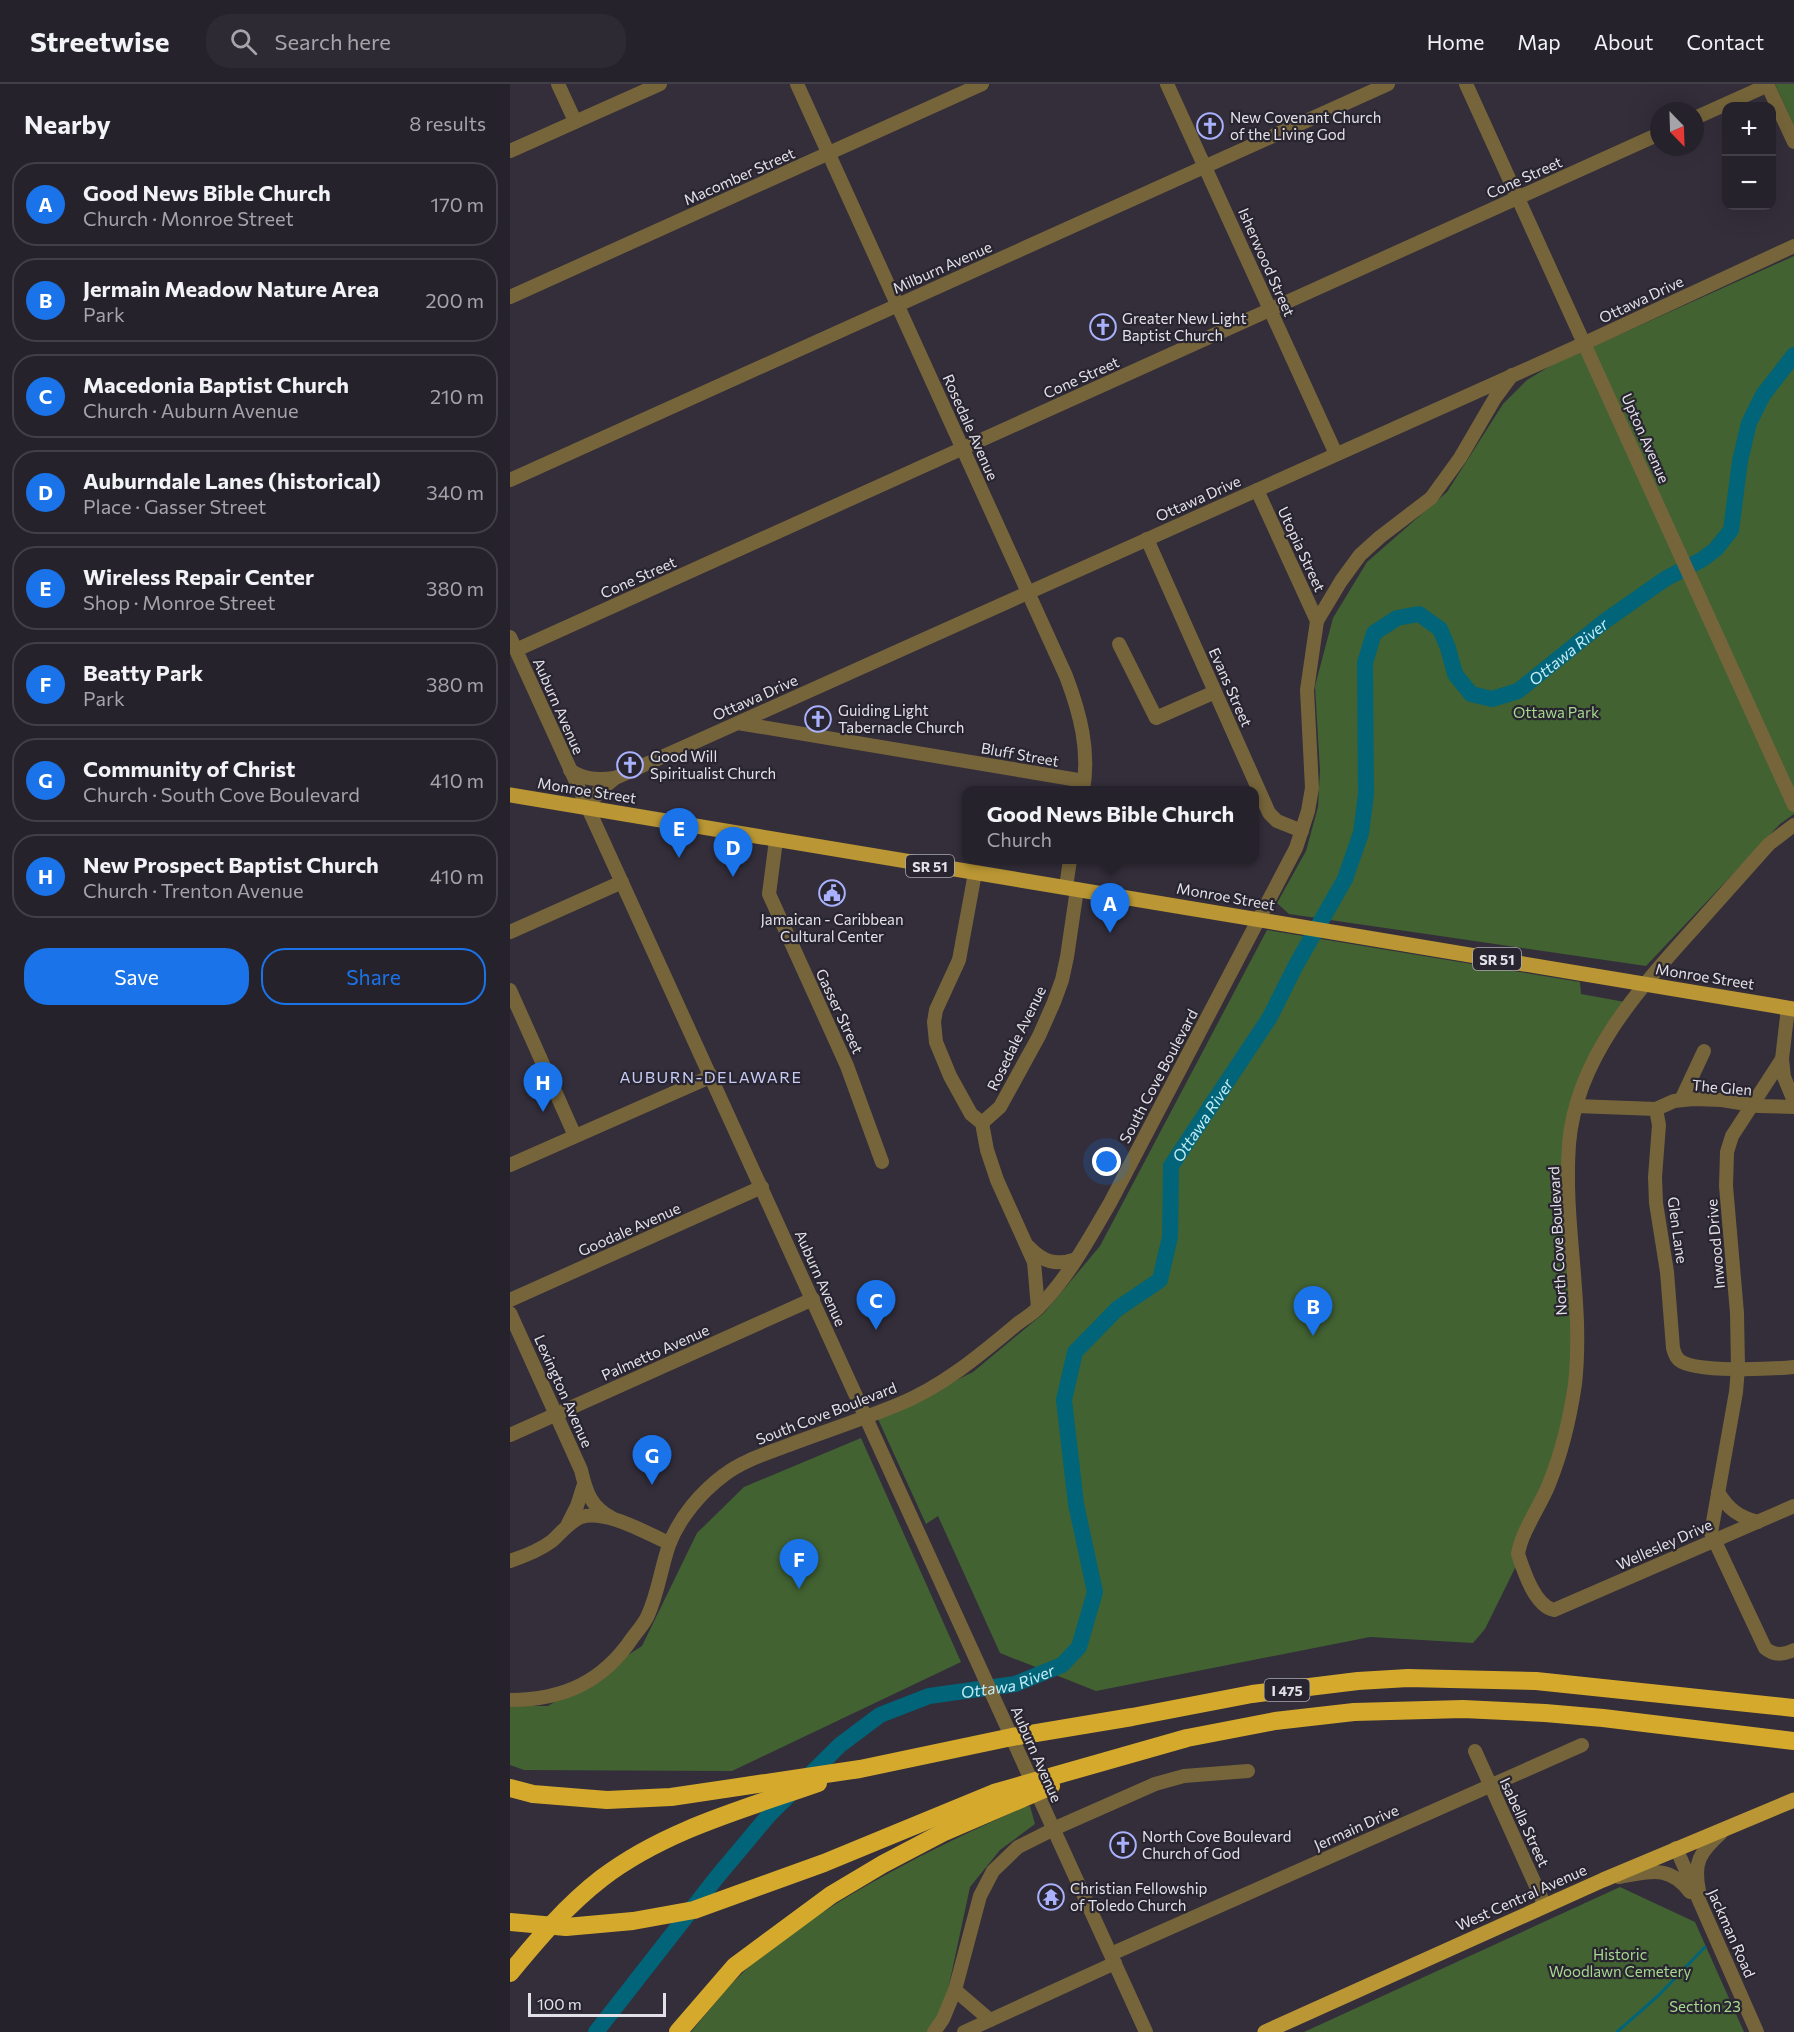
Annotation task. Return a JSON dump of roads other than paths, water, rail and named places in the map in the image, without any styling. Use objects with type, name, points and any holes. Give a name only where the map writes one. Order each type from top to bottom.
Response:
[{"type":"highway","name":"I 475","points":[[866,1768],[1012,1737],[1252,1694],[1358,1681],[1444,1678],[1536,1680],[1794,1708]]},
{"type":"highway","name":"I 475","points":[[1144,1749],[1275,1721],[1354,1712],[1423,1708],[1545,1713],[1794,1742]]},
{"type":"highway","points":[[510,1923],[566,1927],[633,1922],[694,1910],[770,1884],[994,1793],[1144,1749]]},
{"type":"highway","points":[[678,2032],[735,1966],[831,1895],[942,1833],[1144,1749]]},
{"type":"highway","points":[[510,1788],[533,1794],[607,1800],[671,1797],[866,1768]]},
{"type":"highway","points":[[510,1973],[537,1940],[583,1894],[622,1864],[687,1830],[866,1768]]},
{"type":"main road","name":"Monroe Street","points":[[510,795],[1791,1008]]},
{"type":"main road","name":"West Central Avenue","points":[[1265,2032],[1603,1880],[1794,1800]]},
{"type":"street","points":[[558,84],[575,121]]},
{"type":"street","points":[[510,151],[660,84]]},
{"type":"street","name":"Rosedale Avenue","points":[[797,84],[1066,676],[1079,713],[1086,757],[1084,786]]},
{"type":"street","name":"Macomber Street","points":[[510,297],[982,84]]},
{"type":"street","name":"Isherwood Street","points":[[1167,84],[1336,454]]},
{"type":"street","name":"Milburn Avenue","points":[[510,480],[1388,84]]},
{"type":"street","name":"Upton Avenue","points":[[1466,84],[1794,806]]},
{"type":"street","points":[[1704,114],[1768,85],[1794,142]]},
{"type":"street","name":"Cone Street","points":[[513,644],[963,448],[1650,138]]},
{"type":"street","name":"Ottawa Drive","points":[[588,808],[598,792],[615,778],[1585,343],[1794,246]]},
{"type":"street","name":"South Cove Boulevard","points":[[510,1700],[532,1700],[573,1690],[592,1679],[621,1655],[648,1616],[669,1543],[690,1508],[724,1475],[743,1463],[898,1405],[952,1376],[988,1350],[1038,1308],[1076,1259],[1110,1203],[1266,921],[1302,831],[1312,788],[1307,690],[1317,621],[1341,580],[1360,555],[1431,498],[1460,458],[1495,398],[1512,375]]},
{"type":"street","name":"Utopia Street","points":[[1257,490],[1317,621]]},
{"type":"street","name":"Evans Street","points":[[1147,539],[1257,786]]},
{"type":"street","name":"Auburn Avenue","points":[[513,644],[712,1076],[1146,2032]]},
{"type":"street","points":[[1119,644],[1156,718],[1215,692]]},
{"type":"street","name":"Bluff Street","points":[[738,723],[1084,786]]},
{"type":"street","name":"Ottawa Drive","points":[[570,770],[595,780],[615,778]]},
{"type":"street","name":"Evans Street","points":[[1259,791],[1269,813],[1277,821],[1302,831]]},
{"type":"street","name":"North Cove Boulevard","points":[[1547,1608],[1540,1603],[1518,1554],[1524,1534],[1549,1485],[1565,1437],[1574,1384],[1577,1315],[1570,1233],[1569,1143],[1576,1106],[1590,1069],[1606,1039],[1643,983],[1769,844],[1794,825]]},
{"type":"street","name":"Gasser Street","points":[[776,840],[769,894],[847,1066],[882,1162]]},
{"type":"street","name":"Rosedale Avenue","points":[[981,1123],[1000,1107],[1039,1036],[1062,980],[1067,957],[1070,864]]},
{"type":"street","points":[[975,873],[959,960],[936,1010],[934,1022],[936,1042],[950,1076],[971,1114],[981,1123],[997,1180],[1034,1262],[1038,1308]]},
{"type":"street","points":[[510,932],[622,882]]},
{"type":"street","points":[[510,990],[575,1136]]},
{"type":"street","name":"Inwood Drive","points":[[1791,1008],[1782,1059],[1732,1136],[1727,1152],[1725,1169],[1737,1313],[1738,1368],[1736,1392],[1711,1533],[1765,1648],[1780,1655],[1794,1650]]},
{"type":"street","points":[[1681,1100],[1704,1051]]},
{"type":"street","points":[[1782,1059],[1784,1077],[1794,1101]]},
{"type":"street","points":[[510,1165],[712,1076]]},
{"type":"street","name":"The Glen","points":[[1576,1106],[1656,1109],[1681,1100],[1693,1099],[1794,1107]]},
{"type":"street","name":"Glen Lane","points":[[1656,1109],[1659,1125],[1655,1177],[1656,1203],[1667,1272],[1673,1348],[1680,1361],[1690,1365],[1711,1369],[1738,1368]]},
{"type":"street","name":"Goodale Avenue","points":[[510,1300],[762,1187]]},
{"type":"street","points":[[1028,1246],[1045,1261],[1066,1263],[1076,1259]]},
{"type":"street","name":"Palmetto Avenue","points":[[510,1436],[813,1299]]},
{"type":"street","name":"Lexington Avenue","points":[[510,1312],[581,1470],[591,1502],[597,1509],[612,1518]]},
{"type":"street","points":[[1738,1368],[1794,1367]]},
{"type":"street","points":[[567,1527],[584,1485]]},
{"type":"street","points":[[1718,1492],[1726,1504],[1743,1518],[1758,1522]]},
{"type":"street","name":"Wellesley Drive","points":[[1547,1608],[1554,1610],[1562,1607],[1794,1506]]},
{"type":"street","points":[[510,1561],[535,1551],[581,1517],[612,1518],[669,1543]]},
{"type":"street","name":"Jermain Drive","points":[[964,2032],[1113,1958],[1582,1745]]},
{"type":"street","name":"Isabella Street","points":[[1475,1752],[1545,1906]]},
{"type":"street","points":[[934,2032],[943,2019],[956,1990],[980,1896],[993,1871],[1018,1847],[1155,1784],[1184,1776],[1248,1771]]},
{"type":"street","points":[[1702,1908],[1697,1864],[1706,1847],[1728,1827]]},
{"type":"street","name":"Jackman Road","points":[[1676,1848],[1757,2032]]},
{"type":"street","points":[[1603,1880],[1660,1871],[1669,1873],[1685,1885],[1702,1908]]},
{"type":"street","points":[[956,1990],[990,2020]]},
{"type":"waterway","name":"Ottawa River","points":[[596,2032],[717,1877],[769,1815],[840,1745],[880,1715],[929,1696],[1015,1684],[1062,1665],[1079,1647],[1095,1592],[1076,1504],[1064,1400],[1075,1352],[1117,1309],[1160,1280],[1170,1237],[1171,1166],[1270,1017],[1296,965],[1345,879],[1361,833],[1366,794],[1365,663],[1374,633],[1397,618],[1419,614],[1440,629],[1455,674],[1471,694],[1492,699],[1518,691],[1605,621],[1665,579],[1703,559],[1716,549],[1731,530],[1740,461],[1749,423],[1763,395],[1794,355]]},
{"type":"waterway","points":[[1617,2032],[1659,1995],[1705,1947]]},
{"type":"place","name":"New Covenant Church of the Living God","points":[[1210,126]]},
{"type":"place","name":"Greater New Light Baptist Church","points":[[1103,327]]},
{"type":"place","name":"Guiding Light Tabernacle Church","points":[[818,719]]},
{"type":"place","name":"Good Will Spiritualist Church","points":[[630,765]]},
{"type":"place","name":"Wireless Repair Center","points":[[679,858]]},
{"type":"place","name":"Auburndale Lanes (historical)","points":[[733,877]]},
{"type":"place","name":"Jamaican - Caribbean Cultural Center","points":[[832,893]]},
{"type":"place","name":"Good News Bible Church","points":[[1110,933]]},
{"type":"place","name":"New Prospect Baptist Church","points":[[543,1112]]},
{"type":"place","name":"Macedonia Baptist Church","points":[[876,1330]]},
{"type":"place","name":"Jermain Meadow Nature Area","points":[[1313,1336]]},
{"type":"place","name":"Community of Christ","points":[[652,1485]]},
{"type":"place","name":"Beatty Park","points":[[799,1589]]},
{"type":"place","name":"North Cove Boulevard Church of God","points":[[1123,1845]]},
{"type":"place","name":"Christian Fellowship of Toledo Church","points":[[1051,1897]]},
{"type":"district","name":"AUBURN-DELAWARE","points":[[711,1076]]},
{"type":"park label","name":"Ottawa Park","points":[[1556,712]]},
{"type":"park label","name":"Historic Woodlawn Cemetery","points":[[1620,1962]]},
{"type":"park label","name":"Section 23","points":[[1705,2006]]}]
